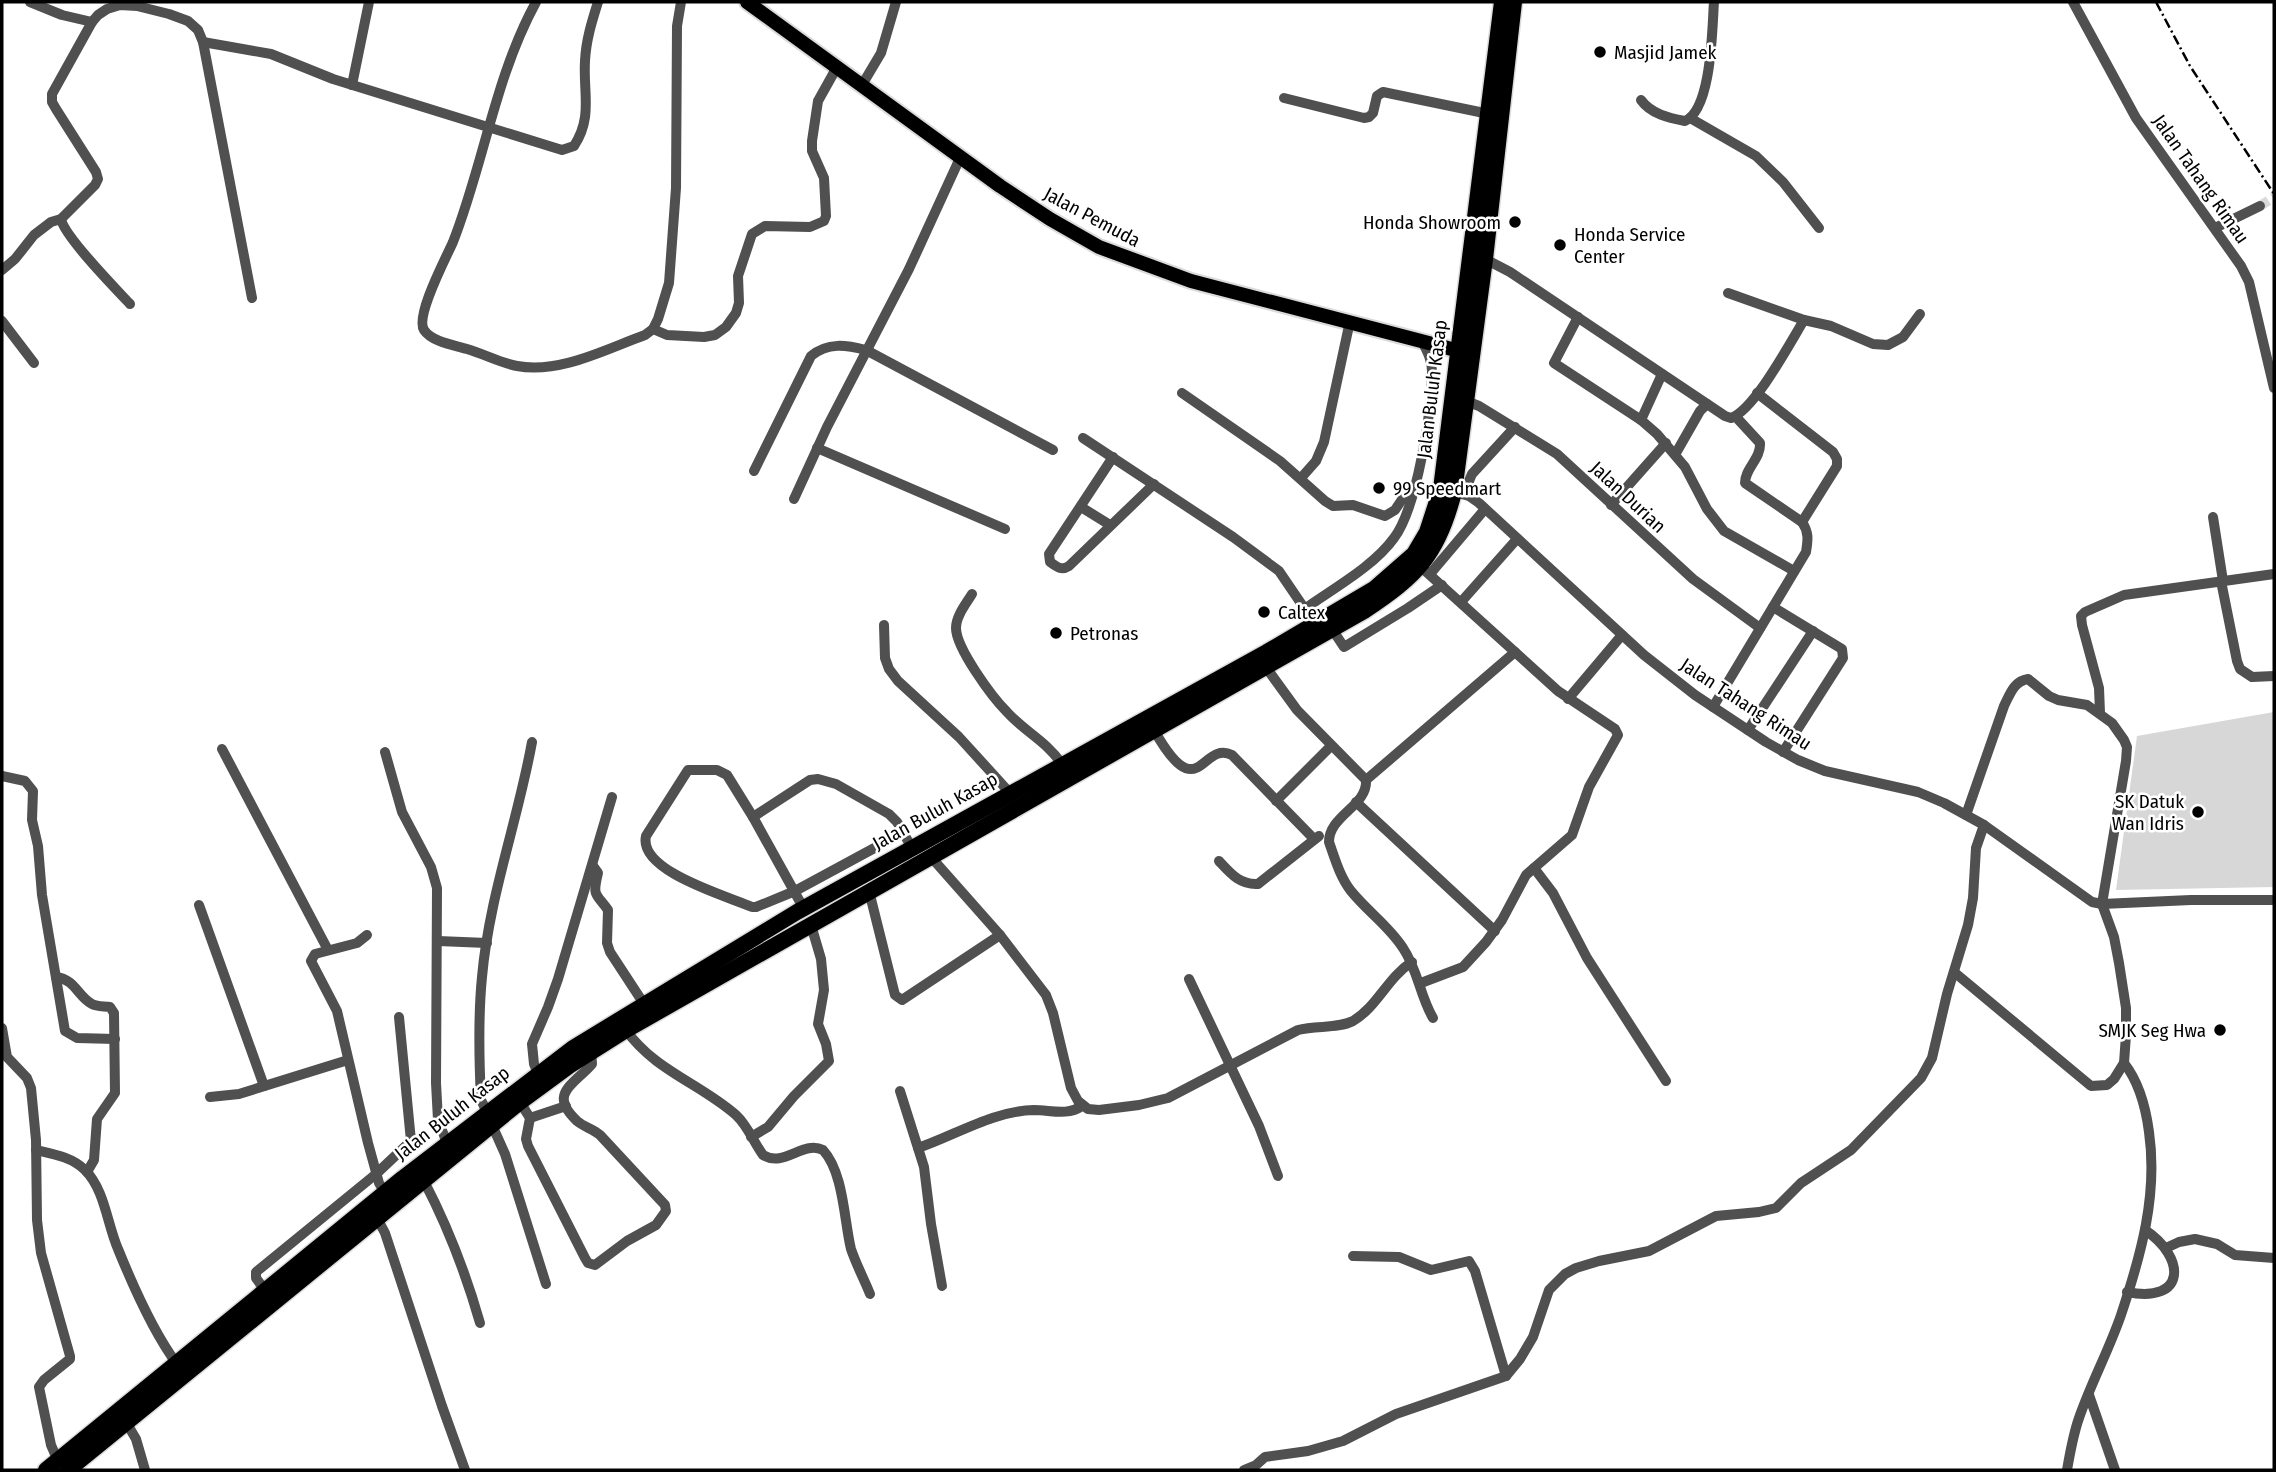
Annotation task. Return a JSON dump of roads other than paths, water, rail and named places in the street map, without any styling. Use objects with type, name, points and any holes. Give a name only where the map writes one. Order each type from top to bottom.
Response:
[{"type":"highway","name":"Jalan Buluh Kasap","points":[[57,1467],[126,1422],[424,1181],[538,1073],[573,1048],[798,912],[869,891],[1332,629],[1426,570],[1448,516],[1454,493],[1466,401],[1464,352],[1502,2]]},
{"type":"highway","name":"Jalan Buluh Kasap","points":[[57,1467],[177,1364],[447,1143],[520,1102],[591,1051],[806,927],[830,903],[912,848],[1315,624],[1374,589],[1414,554],[1454,493],[1450,425],[1485,259],[1514,2]]},
{"type":"highway","points":[[798,912],[806,927]]},
{"type":"main road","name":"Jalan Pemuda","points":[[756,5],[960,158],[1077,235],[1117,254],[1191,281],[1464,352]]},
{"type":"street","points":[[30,2],[62,15],[92,22]]},
{"type":"street","points":[[352,85],[369,2]]},
{"type":"street","points":[[536,2],[515,42],[469,200],[422,317],[425,331],[445,342],[508,363],[535,367],[553,365],[603,351],[645,335],[653,329],[666,298],[676,188],[677,26],[681,2]]},
{"type":"street","points":[[203,42],[271,54],[352,85],[562,150],[573,146],[585,117],[585,61],[598,2]]},
{"type":"street","points":[[862,85],[886,40],[896,2]]},
{"type":"street","points":[[1690,118],[1698,107],[1710,62],[1714,2]]},
{"type":"street","name":"Jalan Tahang Rimau","points":[[2073,2],[2136,118],[2241,266],[2249,282],[2274,387]]},
{"type":"street","points":[[2,270],[42,228],[61,219],[95,185],[98,179],[96,172],[52,102],[52,94],[98,15],[120,5],[144,5],[188,21],[198,30],[203,42],[252,298]]},
{"type":"street","points":[[653,329],[667,335],[715,335],[726,327],[736,313],[739,303],[738,276],[752,234],[765,226],[810,227],[824,221],[824,178],[812,150],[812,141],[818,102],[837,67]]},
{"type":"street","points":[[1284,98],[1364,118],[1373,113],[1377,96],[1383,92],[1489,114]]},
{"type":"street","points":[[1640,100],[1653,112],[1680,120],[1690,118],[1756,156],[1783,182],[1819,228]]},
{"type":"street","points":[[794,499],[817,447],[909,269],[960,158]]},
{"type":"street","points":[[2215,228],[2260,206]]},
{"type":"street","points":[[61,219],[62,225],[130,304]]},
{"type":"street","points":[[1485,259],[1510,272],[1725,416],[1736,417],[1760,443],[1760,449],[1746,474],[1745,482],[1802,522],[1806,528],[1809,538],[1805,552],[1713,707]]},
{"type":"street","points":[[1728,293],[1804,320],[1831,326],[1873,344],[1888,345],[1903,337],[1920,314]]},
{"type":"street","points":[[1578,317],[1554,363],[1641,420],[1666,443],[1676,453],[1707,509],[1724,531],[1794,571]]},
{"type":"street","points":[[1736,417],[1758,393],[1804,320]]},
{"type":"street","points":[[2,321],[34,363]]},
{"type":"street","points":[[1301,478],[1316,461],[1324,442],[1350,321]]},
{"type":"street","points":[[1306,608],[1382,552],[1396,537],[1404,521],[1423,456],[1432,370],[1422,341]]},
{"type":"street","points":[[754,471],[811,356],[830,346],[845,345],[866,350],[1054,450]]},
{"type":"street","points":[[1641,420],[1662,374]]},
{"type":"street","points":[[1182,393],[1301,478],[1313,492],[1334,506],[1353,505],[1385,516],[1395,510],[1416,480]]},
{"type":"street","points":[[1758,393],[1833,452],[1837,459],[1837,466],[1802,522]]},
{"type":"street","name":"Jalan Durian","points":[[1466,401],[1479,406],[1557,454],[1701,586],[1760,628]]},
{"type":"street","points":[[1676,453],[1700,411],[1707,404]]},
{"type":"street","points":[[1454,493],[1469,481],[1472,474],[1515,427]]},
{"type":"street","points":[[1083,438],[1279,571],[1315,624]]},
{"type":"street","points":[[1611,505],[1666,443]]},
{"type":"street","points":[[817,447],[1004,529]]},
{"type":"street","points":[[1113,457],[1049,554],[1050,562],[1059,568],[1065,569],[1069,566],[1154,484]]},
{"type":"street","name":"Jalan Tahang Rimau","points":[[1454,493],[1485,509],[1675,681],[1783,752],[1837,775],[1918,792],[1984,825],[2083,897],[2102,904],[2274,900]]},
{"type":"street","points":[[1081,507],[1110,526]]},
{"type":"street","points":[[1421,983],[1462,967],[1495,931],[1525,875],[1572,835],[1594,776],[1618,738],[1615,729],[1569,699],[1426,570],[1485,509]]},
{"type":"street","points":[[2213,517],[2222,581],[2240,669],[2252,677],[2274,676]]},
{"type":"street","points":[[1461,602],[1517,539]]},
{"type":"street","points":[[2100,713],[2099,688],[2081,616],[2085,612],[2124,595],[2274,573]]},
{"type":"street","points":[[1332,629],[1344,647],[1442,585]]},
{"type":"street","points":[[972,594],[957,618],[955,629],[958,640],[986,685],[1007,712],[1042,741],[1062,764]]},
{"type":"street","points":[[1773,607],[1842,649],[1843,658],[1783,752]]},
{"type":"street","points":[[884,625],[885,658],[898,681],[952,730],[1010,793]]},
{"type":"street","points":[[1748,730],[1813,631]]},
{"type":"street","points":[[1569,699],[1622,635]]},
{"type":"street","points":[[1366,780],[1515,652]]},
{"type":"street","points":[[1265,666],[1297,710],[1366,780],[1366,788],[1356,802],[1335,823],[1329,835],[1329,842],[1346,884],[1399,940],[1412,962],[1433,1018]]},
{"type":"street","points":[[1954,972],[2091,1086],[2106,1085],[2114,1079],[2124,1063],[2126,1008],[2114,937],[2102,904],[2127,747],[2120,732],[2100,713],[2081,703],[2058,700],[2028,679],[2018,682],[2012,689],[1995,727],[1966,815]]},
{"type":"street","points":[[1154,730],[1182,768],[1195,769],[1225,752],[1239,762],[1314,839]]},
{"type":"street","points":[[533,742],[481,977],[481,1100],[505,1154],[547,1284]]},
{"type":"street","points":[[1276,801],[1331,746]]},
{"type":"street","points":[[222,749],[328,950]]},
{"type":"street","points":[[385,752],[402,812],[431,867],[437,888],[436,1083],[438,1120],[447,1143]]},
{"type":"street","points":[[798,912],[795,891],[753,817],[723,772],[691,768],[644,841],[655,859],[675,874],[751,906],[756,907],[795,891],[904,832]]},
{"type":"street","points":[[2,776],[25,781],[33,791],[32,820],[38,846],[42,895],[63,1028],[67,1034],[77,1038],[115,1039]]},
{"type":"street","points":[[753,817],[810,780],[818,779],[836,784],[889,814],[904,832],[912,848]]},
{"type":"street","points":[[538,1073],[531,1044],[548,1007],[612,797]]},
{"type":"street","points":[[1356,802],[1495,931]]},
{"type":"street","points":[[1244,1470],[1265,1457],[1308,1451],[1343,1441],[1396,1414],[1506,1376],[1533,1337],[1549,1290],[1565,1274],[1576,1268],[1649,1251],[1716,1216],[1776,1208],[1801,1183],[1851,1150],[1916,1084],[1927,1069],[1968,925],[1973,898],[1976,848],[1984,825]]},
{"type":"street","points":[[1219,861],[1241,881],[1258,884],[1314,839],[1329,835]]},
{"type":"street","points":[[931,857],[1000,935],[1035,979],[1050,1003],[1071,1088],[1082,1106]]},
{"type":"street","points":[[593,866],[598,873],[594,892],[608,910],[607,943],[610,952],[644,1004]]},
{"type":"street","points":[[1534,868],[1553,892],[1587,958],[1666,1081]]},
{"type":"street","points":[[869,891],[895,995],[902,1000],[1000,935]]},
{"type":"street","points":[[199,905],[264,1086]]},
{"type":"street","points":[[751,1137],[768,1127],[829,1061],[818,1024],[824,990],[821,959],[806,927]]},
{"type":"street","points":[[367,935],[357,943],[315,954],[311,961],[334,1003],[376,1174],[385,1193]]},
{"type":"street","points":[[438,942],[487,943]]},
{"type":"street","points":[[918,1149],[976,1124],[1010,1113],[1034,1110],[1068,1112],[1082,1106],[1099,1110],[1152,1102],[1181,1092],[1298,1030],[1351,1022],[1378,997],[1395,975],[1412,962]]},
{"type":"street","points":[[56,977],[74,985],[92,1004],[113,1009],[116,1093],[97,1119],[94,1160],[87,1172]]},
{"type":"street","points":[[1189,979],[1267,1145],[1278,1175]]},
{"type":"street","points":[[266,1292],[256,1278],[256,1272],[411,1142],[399,1017]]},
{"type":"street","points":[[2,1028],[7,1056],[29,1082],[36,1150],[37,1220],[41,1254],[70,1360],[41,1382],[39,1387],[57,1467]]},
{"type":"street","points":[[626,1030],[651,1058],[734,1114],[763,1155],[773,1160],[812,1147],[819,1147],[827,1154],[844,1205],[852,1252],[870,1294]]},
{"type":"street","points":[[520,1102],[530,1118],[526,1139],[528,1146],[585,1258],[588,1263],[595,1265],[627,1241],[661,1221],[666,1211],[665,1205],[600,1135],[579,1123],[566,1107],[563,1097],[565,1090],[592,1064],[591,1051]]},
{"type":"street","points":[[210,1097],[239,1094],[348,1060]]},
{"type":"street","points":[[2067,1470],[2073,1436],[2121,1315],[2151,1204],[2153,1163],[2147,1116],[2134,1078],[2124,1063]]},
{"type":"street","points":[[900,1091],[924,1167],[942,1286]]},
{"type":"street","points":[[530,1118],[566,1107]]},
{"type":"street","points":[[36,1150],[70,1160],[87,1172],[99,1191],[110,1229],[128,1273],[177,1364]]},
{"type":"street","points":[[424,1181],[454,1244],[480,1323]]},
{"type":"street","points":[[377,1218],[385,1233],[466,1470]]},
{"type":"street","points":[[2127,1292],[2151,1295],[2167,1288],[2173,1282],[2175,1272],[2166,1248],[2162,1241],[2146,1230]]},
{"type":"street","points":[[2166,1248],[2179,1242],[2195,1240],[2217,1244],[2235,1255],[2274,1258]]},
{"type":"street","points":[[1353,1256],[1399,1257],[1431,1270],[1469,1261],[1475,1271],[1506,1376]]},
{"type":"street","points":[[2089,1395],[2115,1470]]},
{"type":"street","points":[[126,1422],[136,1439],[145,1470]]},
{"type":"tunnel","points":[[2260,206],[2274,197]]},
{"type":"railway","points":[[2156,2],[2190,66],[2274,194]]},
{"type":"place","name":"Masjid Jamek","points":[[1600,52]]},
{"type":"place","name":"Honda Showroom","points":[[1515,222]]},
{"type":"place","name":"Honda Service Center","points":[[1560,245]]},
{"type":"place","name":"99 Speedmart","points":[[1379,488]]},
{"type":"place","name":"Caltex","points":[[1264,612]]},
{"type":"place","name":"Petronas","points":[[1056,633]]},
{"type":"place","name":"SK Datuk Wan Idris","points":[[2198,812]]},
{"type":"place","name":"SMJK Seg Hwa","points":[[2220,1030]]}]
